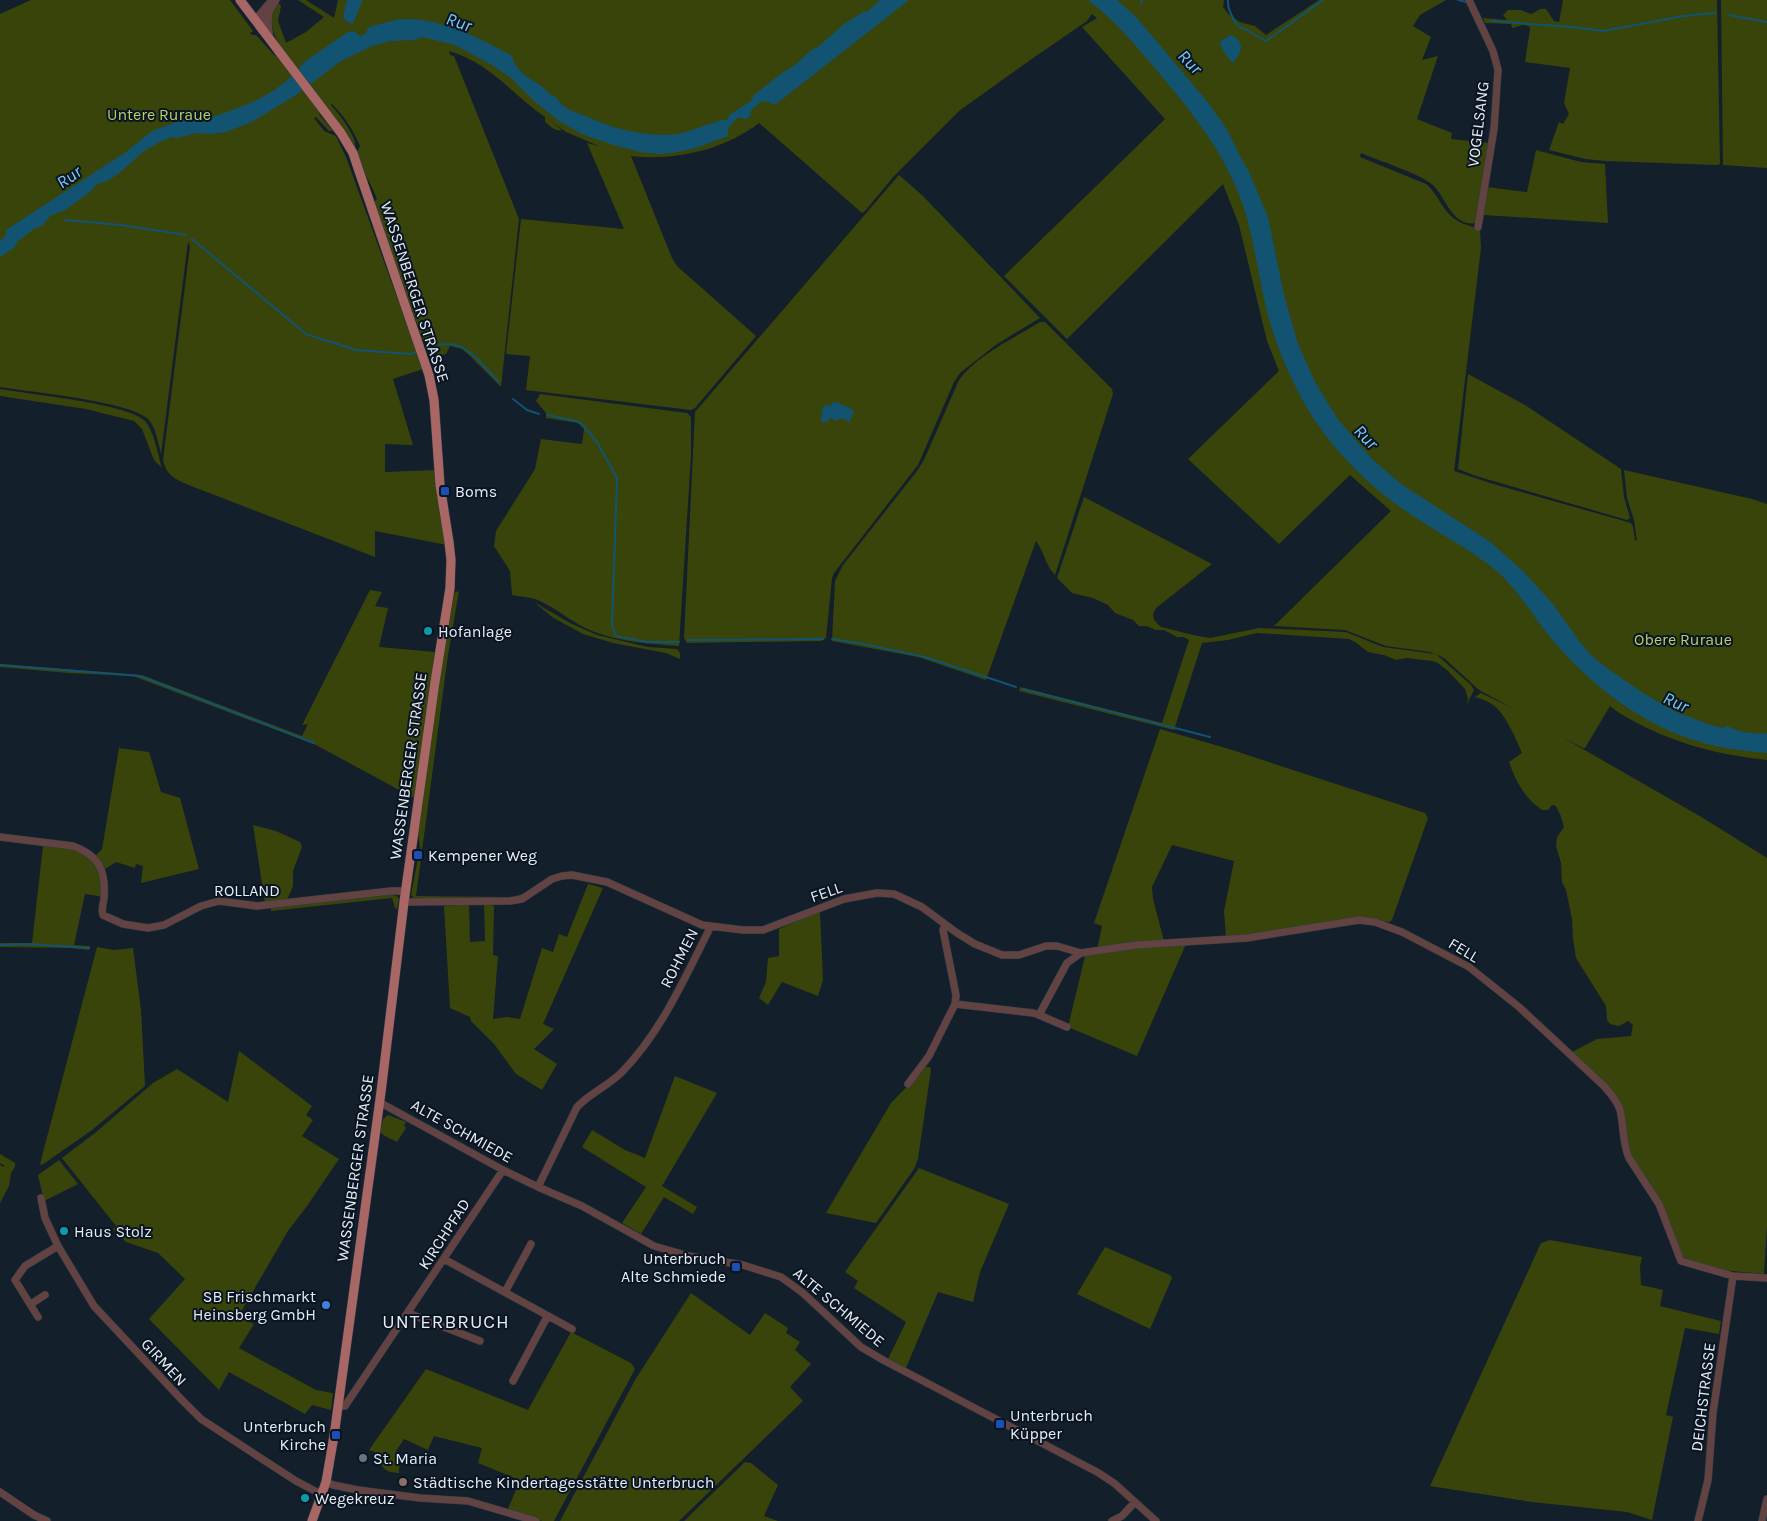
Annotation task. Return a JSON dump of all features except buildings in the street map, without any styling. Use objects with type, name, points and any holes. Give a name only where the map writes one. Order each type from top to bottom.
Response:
[{"type":"main road","name":"WASSENBERGER STRASSE","points":[[240,0],[341,133],[352,153],[429,375],[434,400],[440,485],[449,542],[451,574],[404,902],[338,1406],[326,1482],[312,1521]]},
{"type":"street","points":[[257,23],[274,0]]},
{"type":"street","points":[[270,40],[268,24],[274,0]]},
{"type":"street","name":"VOGELSANG","points":[[1469,0],[1493,51],[1498,70],[1494,129],[1478,227]]},
{"type":"street","points":[[257,23],[270,11]]},
{"type":"street","name":"ROLLAND","points":[[0,837],[73,846],[84,850],[92,856],[103,872],[103,915],[123,924],[148,928],[173,921],[201,906],[219,901],[257,906],[391,891],[406,891]]},
{"type":"street","name":"ROHMEN","points":[[404,902],[510,901],[522,899],[552,880],[572,875],[607,882],[702,925],[711,926],[662,1021],[621,1073],[577,1107],[538,1187]]},
{"type":"street","name":"FELL","points":[[711,926],[743,930],[763,930],[844,899],[877,893],[894,894],[922,907],[974,944],[1002,955],[1019,955],[1046,946],[1057,946],[1081,953],[1136,945],[1247,938],[1359,920],[1375,922],[1437,950],[1469,967],[1507,997],[1604,1086],[1615,1099],[1619,1109],[1626,1150],[1636,1170],[1659,1204],[1681,1261],[1733,1276]]},
{"type":"street","points":[[908,1084],[929,1056],[955,1004],[956,995],[943,930],[946,924]]},
{"type":"street","points":[[1065,949],[1067,963]]},
{"type":"street","name":"FELL","points":[[1039,1015],[1067,963],[1081,953]]},
{"type":"street","points":[[955,1004],[1033,1013],[1067,1027]]},
{"type":"street","name":"ALTE SCHMIEDE","points":[[379,1102],[503,1170],[582,1206],[654,1246],[689,1256],[751,1267],[781,1277],[802,1293],[861,1347],[1097,1472],[1114,1483],[1156,1521]]},
{"type":"street","name":"KIRCHPFAD","points":[[338,1406],[345,1406],[503,1170]]},
{"type":"street","name":"GIRMEN","points":[[40,1198],[45,1218],[58,1246],[94,1306],[200,1419],[296,1481],[317,1492],[323,1493]]},
{"type":"street","points":[[505,1292],[531,1244]]},
{"type":"street","points":[[38,1316],[16,1280],[17,1276],[24,1266],[58,1246]]},
{"type":"street","points":[[444,1259],[572,1330]]},
{"type":"street","points":[[1733,1276],[1767,1278]]},
{"type":"street","name":"DEICHSTRASSE","points":[[1698,1521],[1708,1480],[1713,1413],[1733,1276]]},
{"type":"street","points":[[31,1304],[45,1295]]},
{"type":"street","points":[[408,1313],[480,1342]]},
{"type":"street","points":[[513,1381],[547,1317]]},
{"type":"street","points":[[326,1482],[358,1490],[420,1498],[468,1501],[536,1521]]},
{"type":"street","points":[[0,1492],[34,1515],[47,1521]]},
{"type":"street","points":[[1762,1521],[1767,1499]]},
{"type":"street","points":[[1112,1521],[1122,1516],[1135,1502]]},
{"type":"green space","points":[[31,0],[230,0],[253,31],[250,33],[256,35],[275,56],[283,49],[276,38],[272,26],[273,14],[278,2],[281,6],[278,21],[286,43],[306,32],[324,17],[298,0],[306,0],[334,18],[338,0],[1224,0],[1223,7],[1230,16],[1240,22],[1255,26],[1266,35],[1319,0],[1446,0],[1420,15],[1413,26],[1431,37],[1422,60],[1438,56],[1417,119],[1452,133],[1451,139],[1489,143],[1477,223],[1462,221],[1456,217],[1435,187],[1422,178],[1361,153],[1360,157],[1426,184],[1454,219],[1480,230],[1481,248],[1454,471],[1631,523],[1635,540],[1637,541],[1634,520],[1627,498],[1624,470],[1767,504],[1767,760],[1720,753],[1676,740],[1638,723],[1610,706],[1585,748],[1562,737],[1703,818],[1767,858],[1767,1225],[1764,1274],[1721,1270],[1686,1260],[1678,1252],[1672,1234],[1628,1150],[1625,1132],[1626,1120],[1622,1107],[1572,1052],[1597,1039],[1631,1036],[1633,1025],[1628,1021],[1619,1026],[1610,1024],[1607,1020],[1606,1006],[1576,958],[1572,919],[1566,890],[1562,882],[1561,863],[1556,846],[1557,837],[1564,827],[1560,814],[1556,806],[1552,805],[1548,810],[1542,810],[1526,795],[1514,776],[1509,762],[1522,753],[1510,727],[1502,714],[1489,702],[1475,697],[1481,693],[1514,709],[1479,690],[1444,658],[1436,654],[1471,685],[1474,690],[1466,706],[1468,699],[1465,689],[1438,663],[1407,658],[1396,660],[1384,655],[1368,652],[1349,639],[1257,633],[1228,640],[1202,643],[1174,730],[1019,691],[1020,687],[1162,723],[1189,640],[1184,637],[1177,637],[1164,630],[1139,626],[1133,620],[1115,613],[1108,605],[1093,598],[1072,593],[1057,578],[1084,497],[1212,564],[1156,608],[1153,614],[1154,620],[1161,627],[1210,638],[1259,628],[1346,632],[1383,647],[1435,654],[1386,646],[1345,630],[1274,626],[1391,511],[1350,475],[1279,544],[1188,459],[1279,371],[1267,341],[1239,225],[1223,184],[1067,339],[1004,276],[1165,119],[1082,27],[1097,18],[1092,14],[1087,21],[959,111],[894,176],[862,213],[759,123],[730,140],[698,152],[665,157],[631,156],[672,258],[677,266],[756,336],[695,408],[691,410],[526,390],[530,356],[506,354],[521,219],[624,229],[587,143],[599,146],[566,132],[548,119],[562,130],[553,128],[545,122],[545,117],[489,71],[463,56],[449,51],[450,55],[454,56],[519,219],[501,387],[462,349],[450,346],[446,354],[442,355],[430,352],[423,341],[374,202],[377,199],[356,155],[360,146],[348,124],[332,104],[351,132],[354,138],[355,149],[326,109],[319,114],[333,131],[329,131],[316,117],[314,118],[324,131],[336,136],[346,157],[423,369],[393,379],[413,445],[385,444],[385,472],[436,470],[447,545],[375,531],[375,557],[186,484],[174,477],[166,469],[163,460],[190,246],[188,242],[161,454],[153,425],[147,418],[136,412],[99,402],[0,387],[0,14]]},
{"type":"green space","points":[[1563,0],[1717,0],[1720,164],[1606,161],[1585,159],[1549,150],[1559,122],[1563,124],[1569,114],[1564,103],[1570,68],[1525,62],[1529,26],[1523,25],[1512,28],[1511,24],[1485,23],[1483,18],[1507,20],[1503,15],[1508,10],[1521,10],[1531,14],[1546,9],[1554,21],[1559,22]]},
{"type":"green space","points":[[1721,0],[1767,0],[1767,168],[1723,165]]},
{"type":"green space","points":[[1536,150],[1581,162],[1605,164],[1608,223],[1483,215],[1487,187],[1527,192]]},
{"type":"green space","points":[[899,175],[922,195],[1040,318],[997,344],[960,373],[954,382],[918,465],[834,573],[826,638],[821,641],[687,643],[684,638],[695,412]]},
{"type":"green space","points":[[1040,322],[1045,322],[1112,389],[1113,394],[1055,575],[1036,541],[986,680],[918,657],[832,641],[835,581],[843,565],[924,460],[959,380],[976,362]]},
{"type":"green space","points":[[1468,374],[1525,405],[1621,469],[1624,497],[1630,518],[1627,520],[1476,476],[1458,469]]},
{"type":"green space","points":[[0,389],[77,400],[136,415],[145,421],[151,431],[162,468],[154,460],[142,429],[134,421],[86,409],[0,396]]},
{"type":"green space","points":[[540,394],[687,413],[691,417],[691,455],[679,646],[635,642],[603,635],[579,625],[539,600],[512,595],[510,571],[494,546],[496,531],[535,469],[541,439],[582,444],[584,429],[578,423],[546,418],[546,413],[536,401]]},
{"type":"green space","points":[[370,590],[382,592],[375,606],[388,608],[379,647],[435,652],[414,798],[316,745],[133,676],[0,667],[0,664],[142,675],[302,736],[308,724],[302,725]]},
{"type":"green space","points":[[459,591],[448,655],[416,896],[512,897],[535,890],[514,899],[415,899],[411,895],[420,848],[418,833],[435,707],[454,593]]},
{"type":"green space","points":[[534,602],[570,623],[597,635],[648,647],[677,649],[680,653],[680,659],[666,653],[613,643],[583,634],[552,617]]},
{"type":"green space","points":[[1160,729],[1229,749],[1425,813],[1428,818],[1392,920],[1389,922],[1376,920],[1226,937],[1224,911],[1234,861],[1172,845],[1152,887],[1153,899],[1164,941],[1097,950],[1102,926],[1094,923]]},
{"type":"green space","points":[[119,748],[149,752],[161,792],[180,798],[199,869],[141,883],[143,866],[136,864],[135,868],[116,862],[105,869],[96,855],[102,849]]},
{"type":"green space","points":[[253,825],[276,831],[300,842],[302,847],[293,871],[293,886],[287,900],[265,903]]},
{"type":"green space","points":[[43,846],[66,848],[82,852],[94,862],[98,869],[104,897],[85,894],[74,945],[90,946],[89,950],[0,947],[0,943],[32,943]]},
{"type":"green space","points":[[588,884],[603,888],[543,1024],[554,1029],[534,1049],[557,1064],[542,1090],[516,1074],[494,1044],[471,1021],[470,1017],[450,1008],[444,906],[469,904],[470,942],[485,941],[484,903],[494,906],[493,955],[498,956],[493,1019],[507,1017],[520,1019],[542,948],[553,952],[559,934],[567,937]]},
{"type":"green space","points":[[387,894],[397,896],[399,899],[397,909],[392,898],[271,911],[271,908]]},
{"type":"green space","points":[[820,912],[823,980],[818,996],[782,982],[768,1005],[759,998],[766,982],[768,958],[779,956],[779,929]]},
{"type":"green space","points":[[1186,944],[1137,1056],[1068,1027],[1085,956],[1154,945]]},
{"type":"green space","points":[[97,947],[114,950],[133,948],[141,1010],[145,1086],[92,1130],[42,1165],[40,1164]]},
{"type":"green space","points":[[239,1051],[312,1106],[306,1115],[313,1120],[302,1136],[339,1159],[288,1231],[238,1317],[254,1324],[239,1348],[316,1390],[333,1393],[331,1410],[312,1405],[305,1414],[229,1372],[219,1390],[149,1319],[185,1279],[158,1253],[126,1242],[113,1229],[116,1226],[62,1158],[95,1133],[153,1083],[177,1069],[228,1102]]},
{"type":"green space","points":[[926,1067],[930,1067],[931,1070],[918,1159],[914,1169],[876,1223],[826,1213],[891,1103]]},
{"type":"green space","points":[[675,1076],[717,1093],[662,1186],[697,1207],[693,1214],[664,1197],[641,1234],[622,1223],[646,1187],[582,1147],[592,1130],[625,1150],[645,1158]]},
{"type":"green space","points":[[388,1115],[406,1122],[404,1126],[406,1128],[397,1142],[380,1132],[383,1119]]},
{"type":"green space","points":[[0,1154],[15,1163],[15,1167],[11,1173],[9,1186],[0,1203],[0,1165],[5,1166],[0,1163]]},
{"type":"green space","points":[[59,1160],[78,1184],[44,1201],[38,1175]]},
{"type":"green space","points":[[919,1168],[1009,1204],[980,1272],[973,1302],[938,1292],[906,1368],[888,1359],[906,1322],[854,1288],[858,1281],[845,1272]]},
{"type":"green space","points":[[1550,1240],[1642,1257],[1640,1266],[1641,1285],[1663,1290],[1660,1306],[1721,1321],[1719,1334],[1685,1328],[1666,1415],[1673,1417],[1652,1520],[1627,1512],[1532,1502],[1430,1486],[1541,1243]]},
{"type":"green space","points":[[1105,1247],[1170,1275],[1172,1278],[1150,1329],[1077,1294]]},
{"type":"green space","points":[[691,1293],[750,1335],[765,1313],[788,1328],[786,1333],[800,1342],[795,1350],[811,1364],[790,1387],[803,1401],[679,1521],[560,1521],[635,1380]]},
{"type":"green space","points":[[571,1332],[631,1363],[635,1369],[554,1521],[542,1521],[508,1509],[520,1480],[478,1463],[482,1448],[434,1436],[428,1450],[404,1439],[396,1451],[400,1455],[399,1473],[385,1469],[375,1452],[369,1450],[426,1369],[528,1410]]},
{"type":"green space","points":[[745,1462],[751,1463],[778,1485],[764,1516],[778,1521],[684,1521]]},
{"type":"water","points":[[347,0],[363,0],[351,24],[343,18]]},
{"type":"water","points":[[880,0],[909,0],[780,101],[774,105],[767,101],[761,102],[751,110],[749,118],[738,117],[728,128],[728,136],[696,148],[661,154],[640,152],[582,134],[559,121],[534,101],[511,78],[492,65],[455,45],[422,37],[415,40],[390,41],[372,46],[341,61],[296,95],[252,122],[226,132],[197,133],[177,138],[172,137],[144,151],[118,174],[107,181],[97,184],[89,193],[65,210],[50,216],[43,225],[34,229],[18,241],[14,248],[0,257],[0,241],[6,235],[6,230],[126,152],[152,131],[184,119],[204,120],[263,97],[285,82],[304,62],[348,32],[354,31],[360,36],[365,34],[369,27],[402,19],[421,20],[449,26],[512,56],[516,65],[523,73],[556,97],[570,110],[610,126],[632,132],[667,135],[679,134],[722,120],[728,120],[729,115],[751,101],[754,95],[795,65],[811,50],[818,47],[844,24],[863,12],[868,11]]},
{"type":"water","points":[[1088,0],[1117,0],[1135,16],[1210,105],[1228,131],[1249,172],[1268,217],[1284,295],[1298,344],[1315,382],[1337,418],[1371,458],[1401,484],[1489,541],[1522,570],[1553,604],[1592,656],[1607,668],[1672,710],[1710,725],[1723,728],[1728,726],[1736,730],[1758,734],[1767,733],[1767,753],[1719,747],[1682,736],[1661,727],[1622,704],[1570,660],[1514,589],[1498,572],[1400,507],[1372,485],[1346,459],[1312,416],[1282,358],[1267,312],[1247,218],[1232,177],[1222,159],[1199,123],[1159,73],[1117,25]]},
{"type":"water","points":[[1231,35],[1241,44],[1240,51],[1233,63],[1220,45],[1221,41]]},
{"type":"water","points":[[832,402],[839,403],[853,410],[849,422],[842,418],[835,421],[831,417],[827,422],[822,422],[823,407],[826,405],[831,406]]},
{"type":"waterway","points":[[1228,0],[1229,11],[1239,27],[1266,41],[1323,0]]},
{"type":"waterway","points":[[1458,0],[1466,2]]},
{"type":"waterway","points":[[1492,21],[1603,31],[1684,16],[1715,13]]},
{"type":"waterway","points":[[1729,15],[1767,22]]},
{"type":"waterway","points":[[65,220],[121,225],[186,235]]},
{"type":"waterway","points":[[192,239],[306,334],[356,350],[410,354],[418,352]]},
{"type":"waterway","points":[[425,350],[444,344],[462,347],[476,357],[499,382]]},
{"type":"waterway","points":[[513,399],[527,410],[539,414]]},
{"type":"waterway","points":[[548,415],[582,424],[597,442],[617,478],[612,625],[616,636],[647,642],[679,642]]},
{"type":"waterway","points":[[688,640],[823,639]]},
{"type":"waterway","points":[[832,639],[925,657],[1016,687]]},
{"type":"waterway","points":[[0,665],[140,676],[314,743]]},
{"type":"waterway","points":[[1023,689],[1210,737]]},
{"type":"waterway","points":[[0,945],[29,944],[89,948]]},
{"type":"place","name":"Boms","points":[[445,491]]},
{"type":"place","name":"Hofanlage","points":[[428,631]]},
{"type":"place","name":"Kempener Weg","points":[[418,855]]},
{"type":"place","name":"Haus Stolz","points":[[64,1231]]},
{"type":"place","name":"Unterbruch Alte Schmiede","points":[[736,1267]]},
{"type":"place","name":"SB Frischmarkt Heinsberg GmbH","points":[[326,1305]]},
{"type":"place","name":"Unterbruch Küpper","points":[[1000,1424]]},
{"type":"place","name":"Unterbruch Kirche","points":[[336,1435]]},
{"type":"place","name":"St. Maria","points":[[363,1458]]},
{"type":"place","name":"Städtische Kindertagesstätte Unterbruch","points":[[403,1482]]},
{"type":"place","name":"Wegekreuz","points":[[305,1498]]},
{"type":"district","name":"UNTERBRUCH","points":[[446,1322]]},
{"type":"water label","name":"Rur","points":[[459,22]]},
{"type":"water label","name":"Rur","points":[[1190,62]]},
{"type":"water label","name":"Rur","points":[[69,177]]},
{"type":"water label","name":"Rur","points":[[1366,437]]},
{"type":"water label","name":"Rur","points":[[1676,702]]},
{"type":"park label","name":"Untere Ruraue","points":[[159,114]]},
{"type":"park label","name":"Obere Ruraue","points":[[1683,639]]}]
